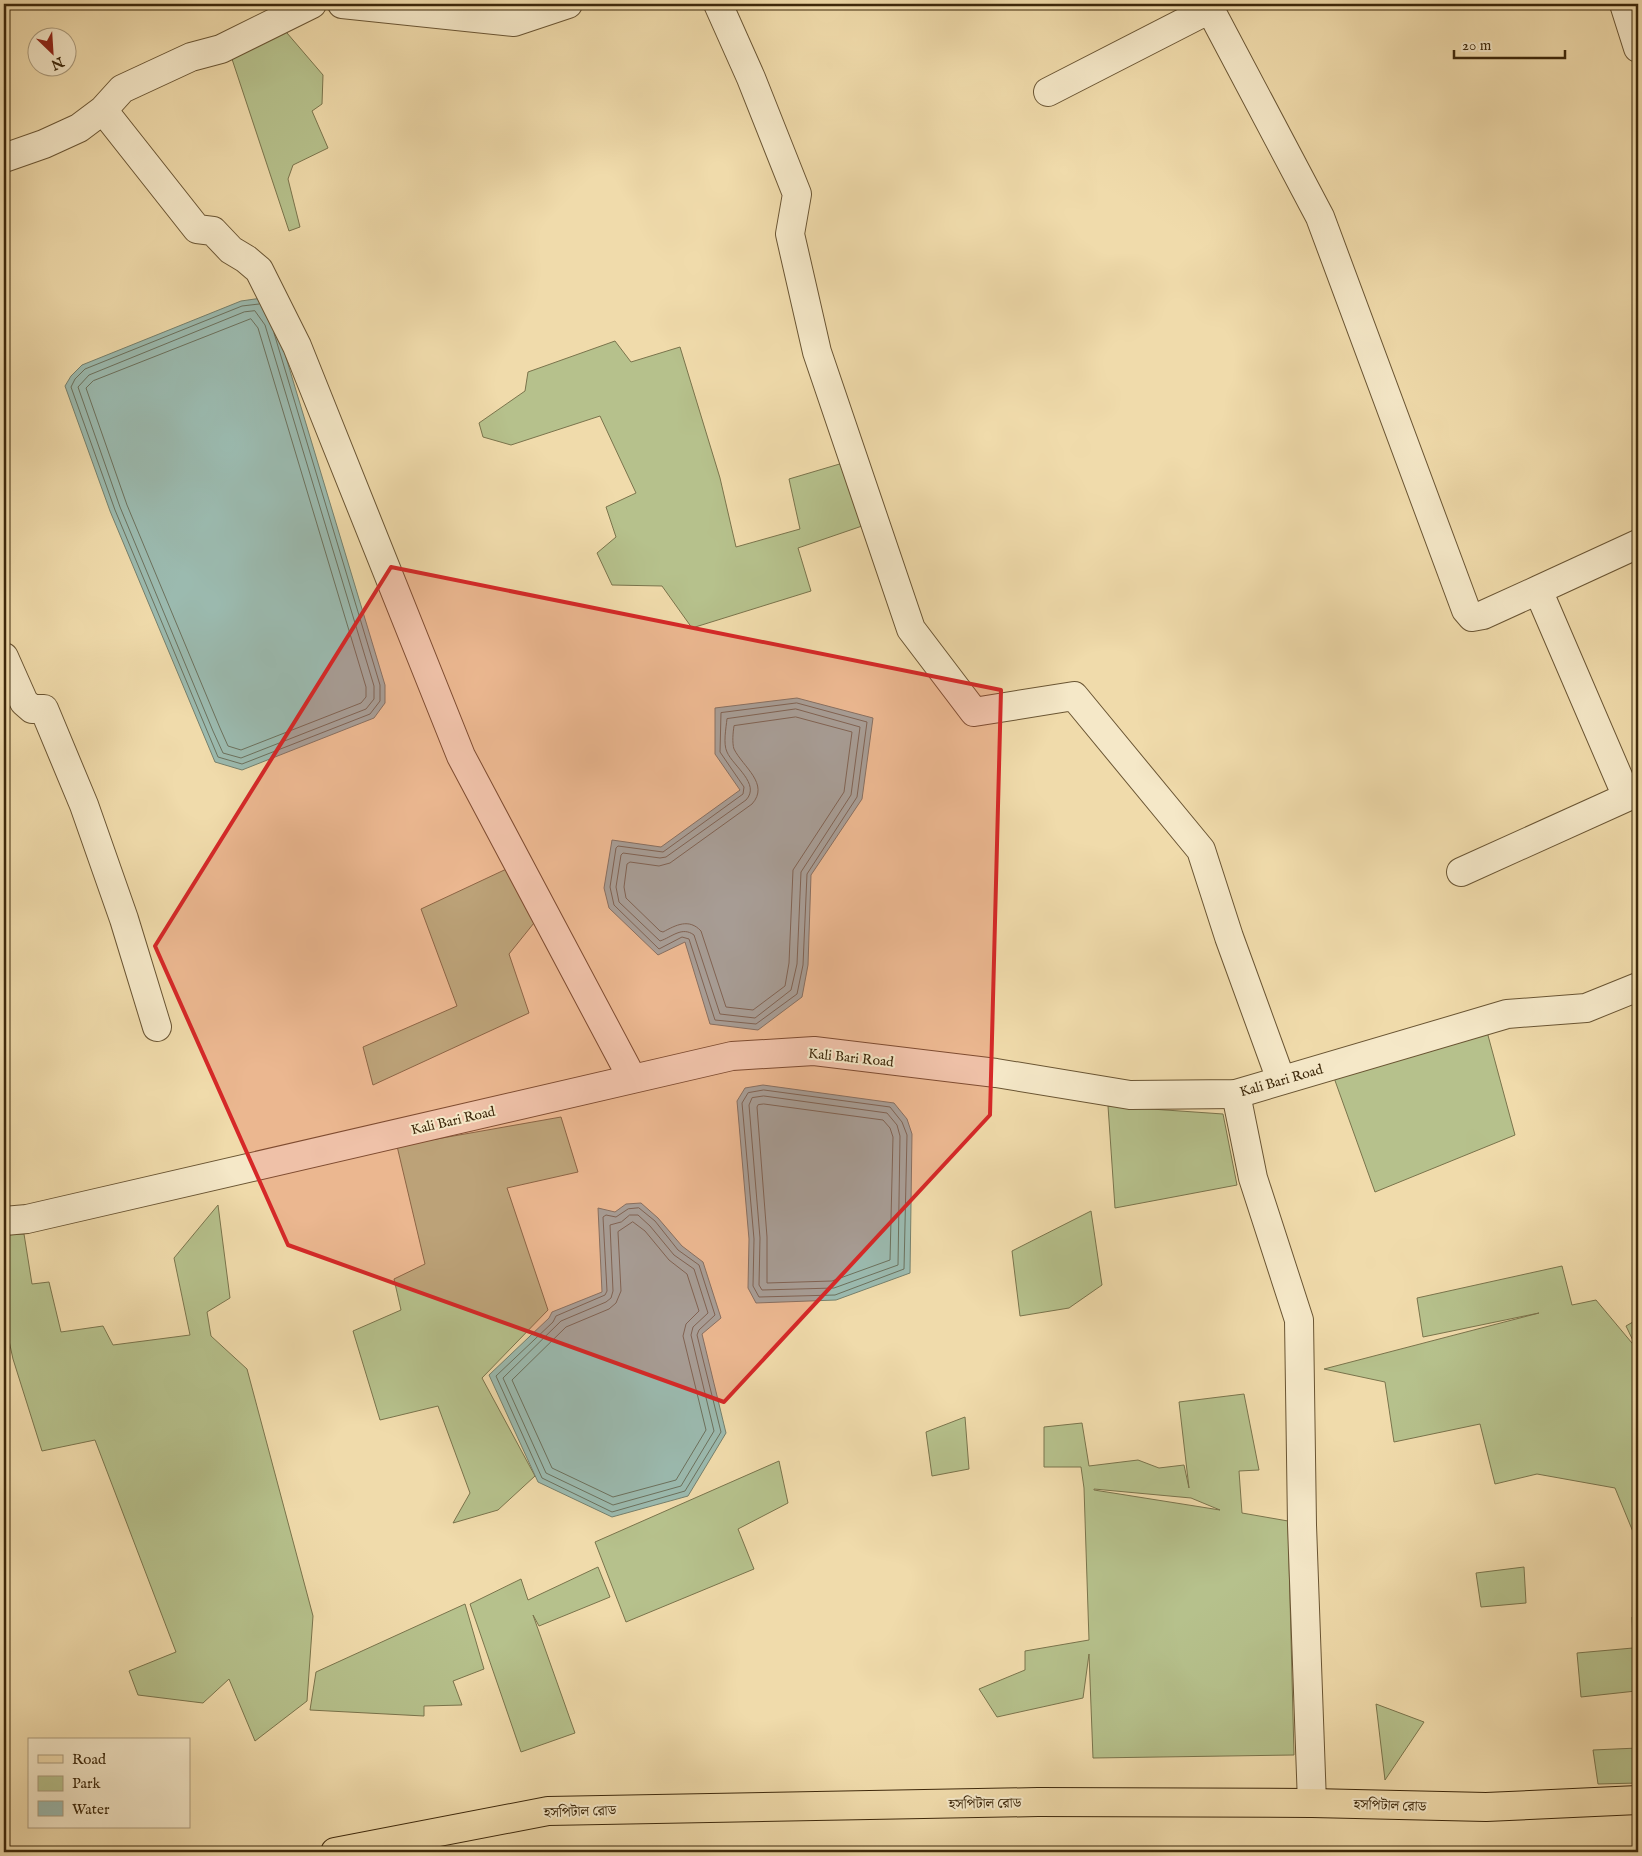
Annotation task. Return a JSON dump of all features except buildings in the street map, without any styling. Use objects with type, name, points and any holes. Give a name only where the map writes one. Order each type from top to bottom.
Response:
[{"type":"main road","name":"হসপিটাল রোড","points":[[335,1852],[548,1811],[1038,1802],[1312,1803],[1486,1807],[1638,1800]]},
{"type":"street","points":[[4,158],[44,144],[79,128],[103,110],[122,89],[191,57],[221,49],[312,4]]},
{"type":"street","points":[[342,4],[514,22],[568,4]]},
{"type":"street","points":[[718,4],[751,78],[797,194],[790,234],[817,352],[911,629],[974,712],[1074,696],[1201,850],[1229,937],[1281,1080]]},
{"type":"street","points":[[1624,4],[1638,48]]},
{"type":"street","points":[[1048,92],[1210,6],[1320,217],[1466,610],[1472,617],[1483,615],[1638,544]]},
{"type":"street","points":[[103,110],[196,229],[213,231],[231,250],[259,270],[297,346],[461,756],[632,1078]]},
{"type":"street","points":[[1461,872],[1627,797],[1538,590]]},
{"type":"street","points":[[4,657],[24,702],[32,709],[44,709],[84,805],[124,920],[157,1027]]},
{"type":"street","name":"Kali Bari Road","points":[[4,1221],[27,1219],[732,1056],[814,1051],[996,1073],[1130,1095],[1236,1094],[1508,1014],[1586,1008],[1638,987]]},
{"type":"street","points":[[1236,1094],[1253,1178],[1299,1320],[1302,1526],[1312,1803]]},
{"type":"highlighted area","points":[[391,567],[1001,690],[990,1115],[724,1402],[288,1245],[155,946]]},
{"type":"green space","points":[[281,26],[323,75],[322,104],[312,111],[328,148],[293,165],[288,179],[300,227],[289,231],[229,50]]},
{"type":"green space","points":[[615,341],[631,362],[680,347],[720,478],[736,547],[800,529],[789,479],[843,463],[865,525],[798,548],[811,591],[692,628],[662,586],[612,585],[597,553],[616,537],[606,507],[636,493],[600,416],[511,445],[483,437],[479,423],[525,391],[528,372]]},
{"type":"green space","points":[[515,865],[538,918],[509,954],[529,1013],[373,1085],[363,1047],[457,1006],[421,909]]},
{"type":"green space","points":[[1486,1028],[1515,1135],[1375,1192],[1333,1075]]},
{"type":"green space","points":[[1108,1106],[1223,1114],[1237,1185],[1115,1208]]},
{"type":"green space","points":[[561,1117],[578,1172],[507,1188],[548,1310],[482,1378],[535,1476],[498,1510],[453,1523],[470,1493],[438,1406],[380,1420],[353,1331],[401,1310],[394,1279],[425,1264],[397,1146]]},
{"type":"green space","points":[[218,1205],[230,1298],[207,1312],[211,1336],[247,1369],[313,1616],[307,1701],[255,1741],[229,1679],[203,1703],[138,1695],[129,1671],[176,1652],[95,1440],[42,1451],[13,1359],[4,1318],[4,1235],[24,1234],[32,1284],[49,1282],[61,1332],[103,1326],[113,1345],[190,1335],[174,1258]]},
{"type":"green space","points":[[1091,1211],[1102,1285],[1069,1308],[1020,1316],[1012,1251]]},
{"type":"green space","points":[[1562,1266],[1572,1305],[1596,1300],[1637,1349],[1626,1326],[1638,1319],[1638,1544],[1615,1488],[1537,1474],[1495,1484],[1480,1424],[1394,1442],[1385,1382],[1324,1369],[1539,1313],[1423,1337],[1417,1298]]},
{"type":"green space","points":[[1244,1394],[1259,1470],[1239,1471],[1242,1513],[1288,1521],[1294,1755],[1093,1758],[1089,1654],[1083,1698],[997,1717],[979,1689],[1025,1670],[1025,1651],[1089,1640],[1084,1488],[1081,1467],[1044,1467],[1044,1427],[1082,1423],[1089,1466],[1138,1460],[1159,1468],[1184,1465],[1189,1488],[1179,1402]],"holes":[[[1094,1489],[1191,1498],[1220,1510]]]},
{"type":"green space","points":[[965,1417],[969,1469],[932,1476],[926,1432]]},
{"type":"green space","points":[[779,1461],[788,1503],[738,1529],[754,1569],[626,1622],[595,1542]]},
{"type":"green space","points":[[598,1567],[610,1597],[539,1626],[533,1615],[575,1733],[521,1752],[470,1604],[521,1579],[528,1600]]},
{"type":"green space","points":[[1524,1567],[1526,1603],[1481,1607],[1476,1573]]},
{"type":"green space","points":[[465,1604],[484,1669],[453,1681],[462,1705],[424,1706],[424,1716],[310,1710],[316,1672]]},
{"type":"green space","points":[[1632,1617],[1638,1617],[1637,1714],[1636,1691],[1581,1697],[1577,1653],[1633,1648]]},
{"type":"green space","points":[[1376,1704],[1424,1722],[1385,1780]]},
{"type":"green space","points":[[1638,1748],[1638,1783],[1598,1784],[1593,1750]]},
{"type":"water","points":[[262,298],[275,321],[385,685],[385,703],[374,718],[242,770],[215,762],[110,511],[65,386],[71,376],[82,365],[241,301]]},
{"type":"water","points":[[797,698],[873,718],[862,799],[811,875],[808,965],[802,997],[758,1030],[710,1024],[685,942],[658,955],[609,908],[604,888],[612,840],[661,847],[740,790],[715,754],[715,708]]},
{"type":"water","points":[[763,1085],[894,1103],[907,1119],[912,1134],[910,1273],[836,1300],[756,1303],[748,1288],[749,1239],[737,1101],[745,1088]]},
{"type":"water","points":[[641,1203],[658,1218],[682,1246],[703,1262],[721,1318],[702,1334],[726,1433],[688,1496],[612,1517],[538,1482],[489,1375],[549,1318],[552,1312],[602,1292],[598,1208],[615,1212],[626,1204]]}]
